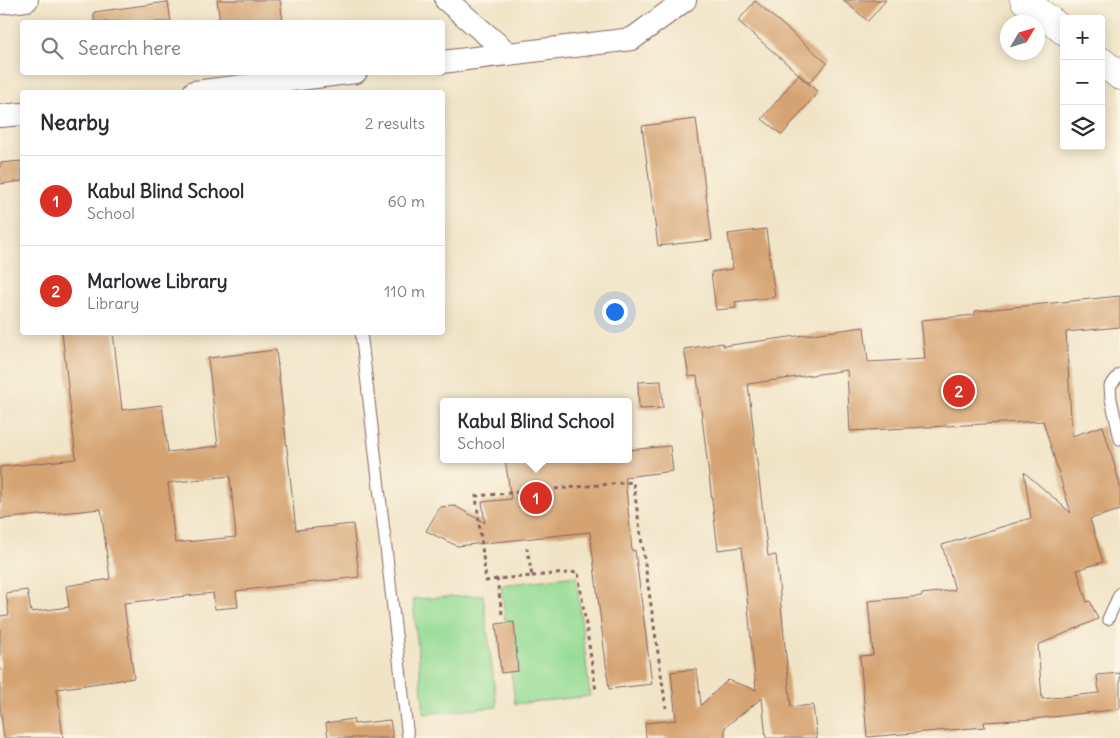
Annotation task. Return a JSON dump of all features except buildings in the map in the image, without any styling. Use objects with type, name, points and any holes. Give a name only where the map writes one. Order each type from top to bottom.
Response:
[{"type":"street","points":[[0,3],[27,0]]},
{"type":"street","points":[[446,0],[509,54]]},
{"type":"street","points":[[445,62],[632,39],[685,0]]},
{"type":"street","points":[[1024,0],[1060,28]]},
{"type":"street","points":[[1105,64],[1120,76]]},
{"type":"street","points":[[210,90],[332,75]]},
{"type":"street","points":[[0,116],[20,114]]},
{"type":"lane","points":[[361,335],[408,738]]},
{"type":"lane","points":[[1120,374],[1110,386],[1110,399],[1120,439]]},
{"type":"lane","points":[[1108,618],[1120,594]]},
{"type":"path","points":[[596,690],[578,572],[486,581],[476,496],[633,482],[666,708]]},
{"type":"path","points":[[527,548],[532,576]]},
{"type":"path","points":[[497,579],[502,614]]},
{"type":"green space","points":[[576,576],[590,696],[515,704],[501,585]]},
{"type":"green space","points":[[483,595],[497,707],[424,714],[413,599]]},
{"type":"place","name":"Marlowe Library","points":[[959,391]]},
{"type":"place","name":"Kabul Blind School","points":[[536,498]]}]
